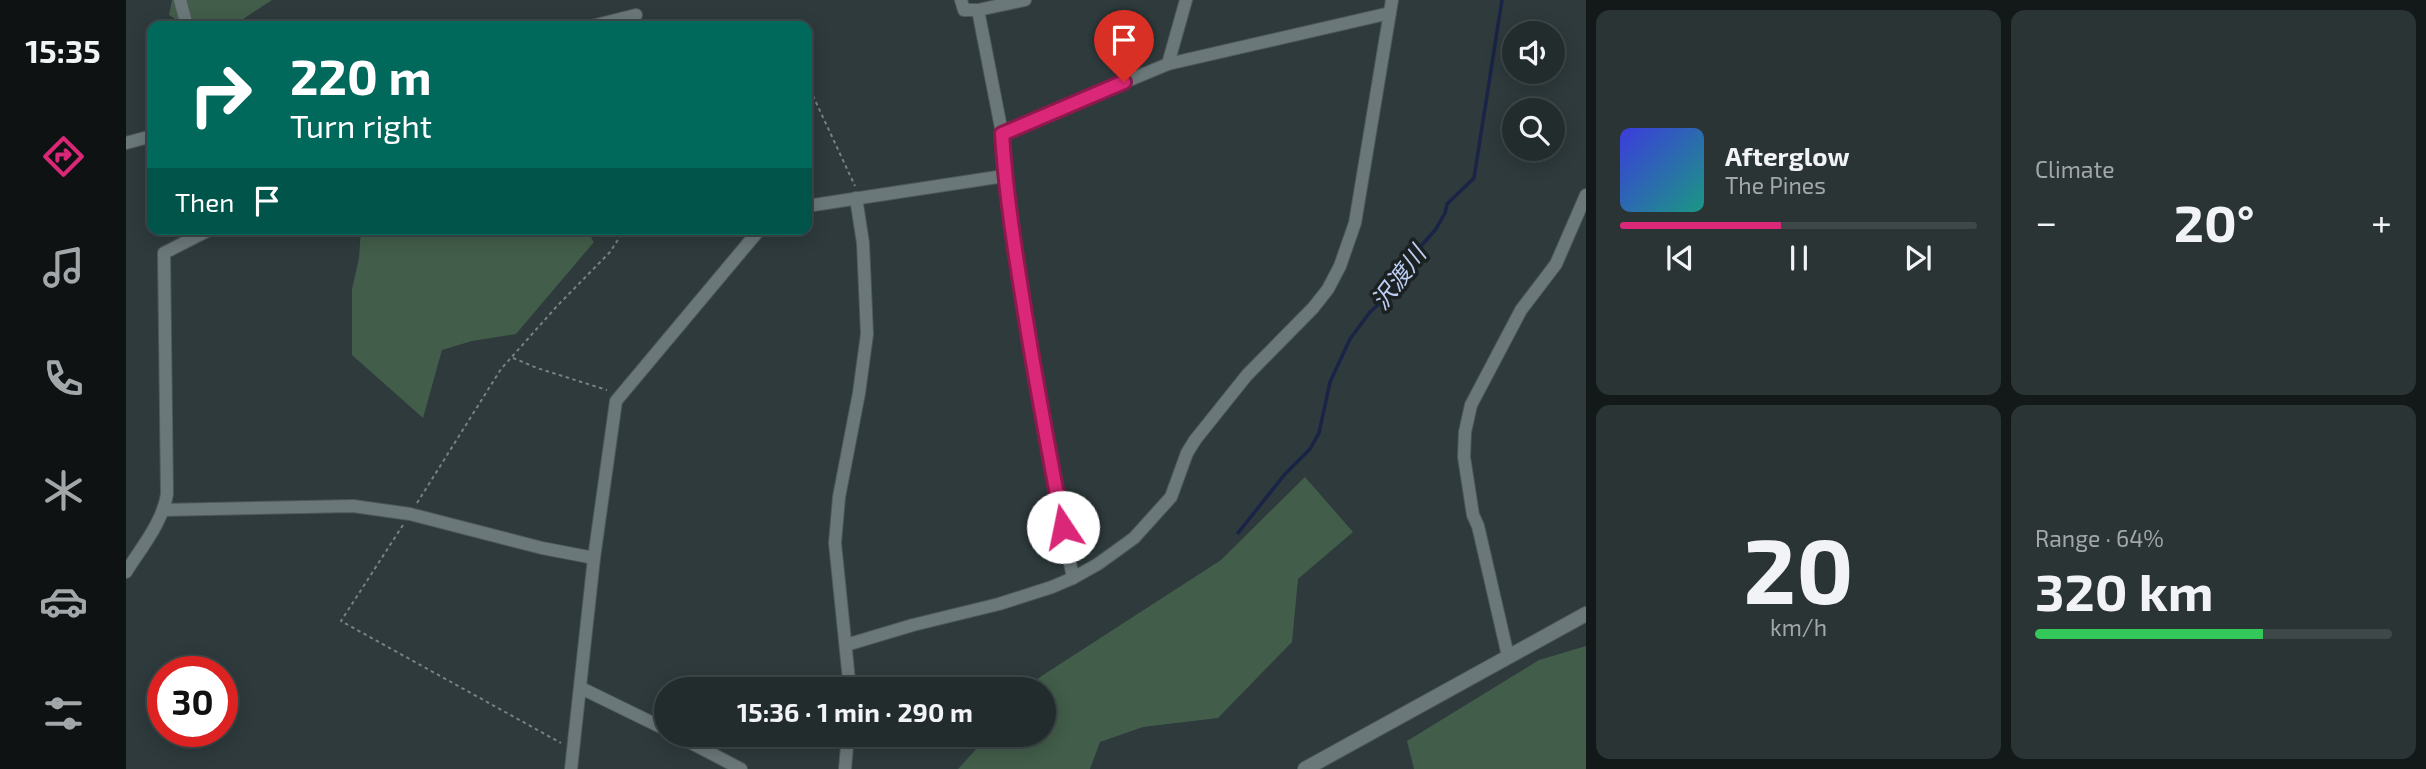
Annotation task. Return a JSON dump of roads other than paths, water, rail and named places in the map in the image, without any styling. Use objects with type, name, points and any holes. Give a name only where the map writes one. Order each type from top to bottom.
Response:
[{"type":"street","points":[[180,0],[186,21]]},
{"type":"street","points":[[961,0],[964,10],[978,10],[1025,0]]},
{"type":"street","points":[[1168,64],[1186,0]]},
{"type":"street","points":[[846,645],[999,604],[1073,578],[1134,538],[1171,497],[1187,453],[1195,440],[1247,375],[1313,308],[1328,289],[1340,266],[1355,223],[1391,6],[1168,64],[1002,134]]},
{"type":"street","points":[[978,10],[1002,134],[1004,176],[1014,256],[1038,399],[1073,578]]},
{"type":"street","points":[[612,21],[636,15]]},
{"type":"street","points":[[126,143],[147,137]]},
{"type":"street","points":[[812,205],[1004,176]]},
{"type":"street","points":[[1508,656],[1467,486],[1465,432],[1475,395],[1521,310],[1556,264],[1586,195]]},
{"type":"street","points":[[849,677],[835,543],[839,497],[859,393],[867,334],[863,243],[856,198]]},
{"type":"street","points":[[126,572],[156,525],[167,494],[164,253],[199,235]]},
{"type":"street","points":[[571,769],[594,558],[616,401],[755,235]]},
{"type":"street","points":[[163,510],[353,506],[410,514],[542,548],[594,558]]},
{"type":"street","points":[[1305,769],[1586,614]]},
{"type":"street","points":[[581,688],[654,724]]},
{"type":"street","points":[[699,747],[741,769]]},
{"type":"street","points":[[845,769],[847,747]]},
{"type":"waterway","name":"沢渡川","points":[[1238,533],[1285,474],[1310,449],[1319,433],[1330,382],[1350,339],[1370,312],[1390,294],[1407,262],[1436,229],[1447,204],[1474,178],[1502,0]]}]
